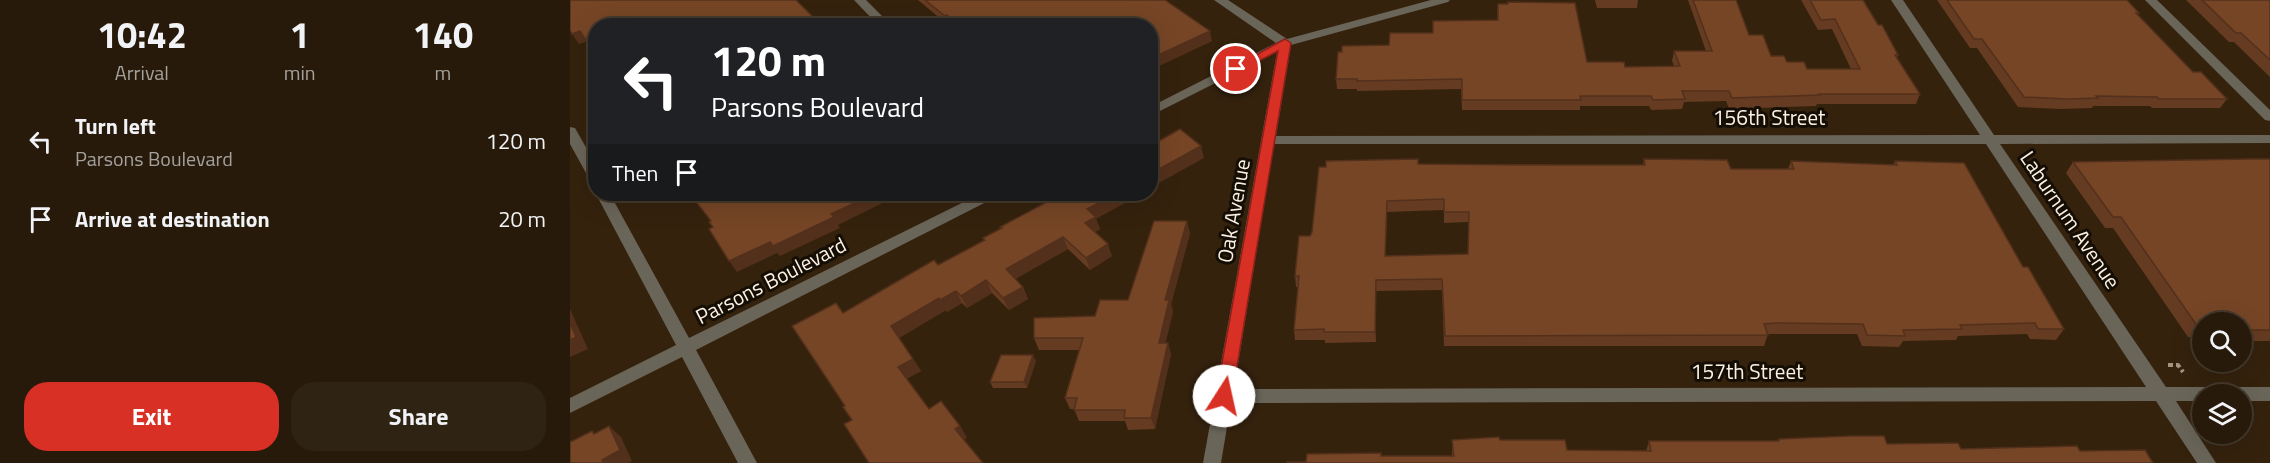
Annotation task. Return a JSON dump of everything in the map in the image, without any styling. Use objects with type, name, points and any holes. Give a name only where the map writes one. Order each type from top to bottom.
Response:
[{"type":"street","points":[[860,0],[878,18]]},
{"type":"street","points":[[1220,0],[1285,43]]},
{"type":"street","points":[[1158,108],[1285,43],[1444,0]]},
{"type":"street","name":"Laburnum Avenue","points":[[1897,0],[2207,463]]},
{"type":"street","points":[[2151,0],[2270,117]]},
{"type":"street","name":"Oak Avenue","points":[[1212,463],[1285,43]]},
{"type":"street","points":[[570,132],[588,165]]},
{"type":"street","name":"156th Street","points":[[1268,140],[2270,139]]},
{"type":"street","points":[[607,201],[748,463]]},
{"type":"street","name":"Parsons Boulevard","points":[[570,406],[977,201]]},
{"type":"street","name":"157th Street","points":[[1224,396],[2270,394]]},
{"type":"path","points":[[2168,365],[2178,365],[2183,372]]},
{"type":"building","points":[[570,0],[796,0],[814,18],[588,18],[588,44],[580,31],[572,34]]},
{"type":"building","points":[[925,0],[1165,0],[1210,31],[1158,55],[1158,18],[950,18]]},
{"type":"building","points":[[1693,0],[1736,0],[1749,35],[1763,35],[1771,56],[1784,56],[1787,62],[1804,62],[1807,69],[1860,69],[1835,19],[1821,20],[1810,0],[1863,0],[1878,25],[1882,25],[1898,55],[1895,55],[1920,94],[1819,94],[1732,98],[1729,91],[1682,91],[1685,99],[1653,100],[1651,96],[1580,96],[1581,100],[1462,100],[1462,79],[1357,81],[1357,79],[1336,79],[1338,52],[1342,52],[1342,46],[1389,45],[1390,33],[1433,33],[1433,21],[1498,20],[1498,4],[1508,4],[1508,2],[1575,3],[1587,62],[1624,62],[1625,67],[1680,66],[1674,51],[1712,51]]},
{"type":"building","points":[[1947,0],[2127,0],[2139,13],[2136,13],[2193,72],[2201,72],[2227,99],[2024,97],[1982,39],[1974,39]]},
{"type":"building","points":[[2202,0],[2270,0],[2270,60],[2241,33],[2236,33]]},
{"type":"building","points":[[1180,129],[1201,146],[1158,170],[1158,141]]},
{"type":"building","points":[[1418,159],[1418,164],[1645,165],[1644,159],[1727,160],[1731,169],[1794,169],[1791,161],[1897,165],[1895,161],[1964,163],[2023,267],[2028,267],[2064,329],[2038,329],[2035,323],[1960,325],[1962,329],[1903,330],[1905,336],[1867,335],[1863,324],[1776,323],[1764,324],[1768,335],[1445,336],[1442,279],[1376,280],[1375,332],[1294,330],[1299,276],[1295,276],[1299,236],[1310,236],[1312,232],[1319,167],[1326,167],[1326,161]],"holes":[[[1444,199],[1444,212],[1469,212],[1468,254],[1385,256],[1387,201]]]},
{"type":"building","points":[[2270,159],[2270,330],[2252,330],[2252,312],[2192,312],[2192,318],[2121,217],[2113,217],[2073,162]]},
{"type":"building","points":[[695,201],[859,201],[831,214],[834,217],[773,246],[770,242],[729,261],[709,229],[713,227],[709,222],[711,221]]},
{"type":"building","points":[[1049,201],[1102,201],[1087,209],[1096,217],[1085,223],[1108,244],[1086,258],[1063,237],[1006,269],[1023,287],[1003,298],[986,280],[961,296],[956,291],[940,300],[939,298],[891,326],[913,359],[898,367],[929,409],[941,401],[960,426],[955,429],[983,463],[869,463],[844,424],[852,420],[843,407],[845,406],[792,326],[836,303],[843,313],[934,260],[938,265],[985,240],[983,238],[1002,228],[1000,227]]},
{"type":"building","points":[[1154,221],[1187,221],[1165,300],[1169,300],[1159,343],[1168,343],[1151,418],[1124,418],[1125,410],[1074,410],[1077,398],[1065,398],[1083,338],[1034,338],[1034,318],[1095,316],[1100,300],[1128,300]]},
{"type":"building","points":[[570,323],[576,337],[570,340]]},
{"type":"building","points":[[1001,355],[1033,355],[1024,382],[990,382]]},
{"type":"building","points":[[609,426],[620,450],[602,460],[604,463],[570,463],[570,442],[592,431],[594,434]]},
{"type":"building","points":[[1884,436],[1887,444],[1958,443],[1961,449],[2077,446],[2080,451],[2145,450],[2153,463],[1287,463],[1306,462],[1307,454],[1381,453],[1381,456],[1454,456],[1452,440],[1499,437],[1500,440],[1565,440],[1567,450],[1651,451],[1649,441],[1779,441],[1779,439]]},
{"type":"route","points":[[1224,396],[1285,43],[1236,69]]}]
